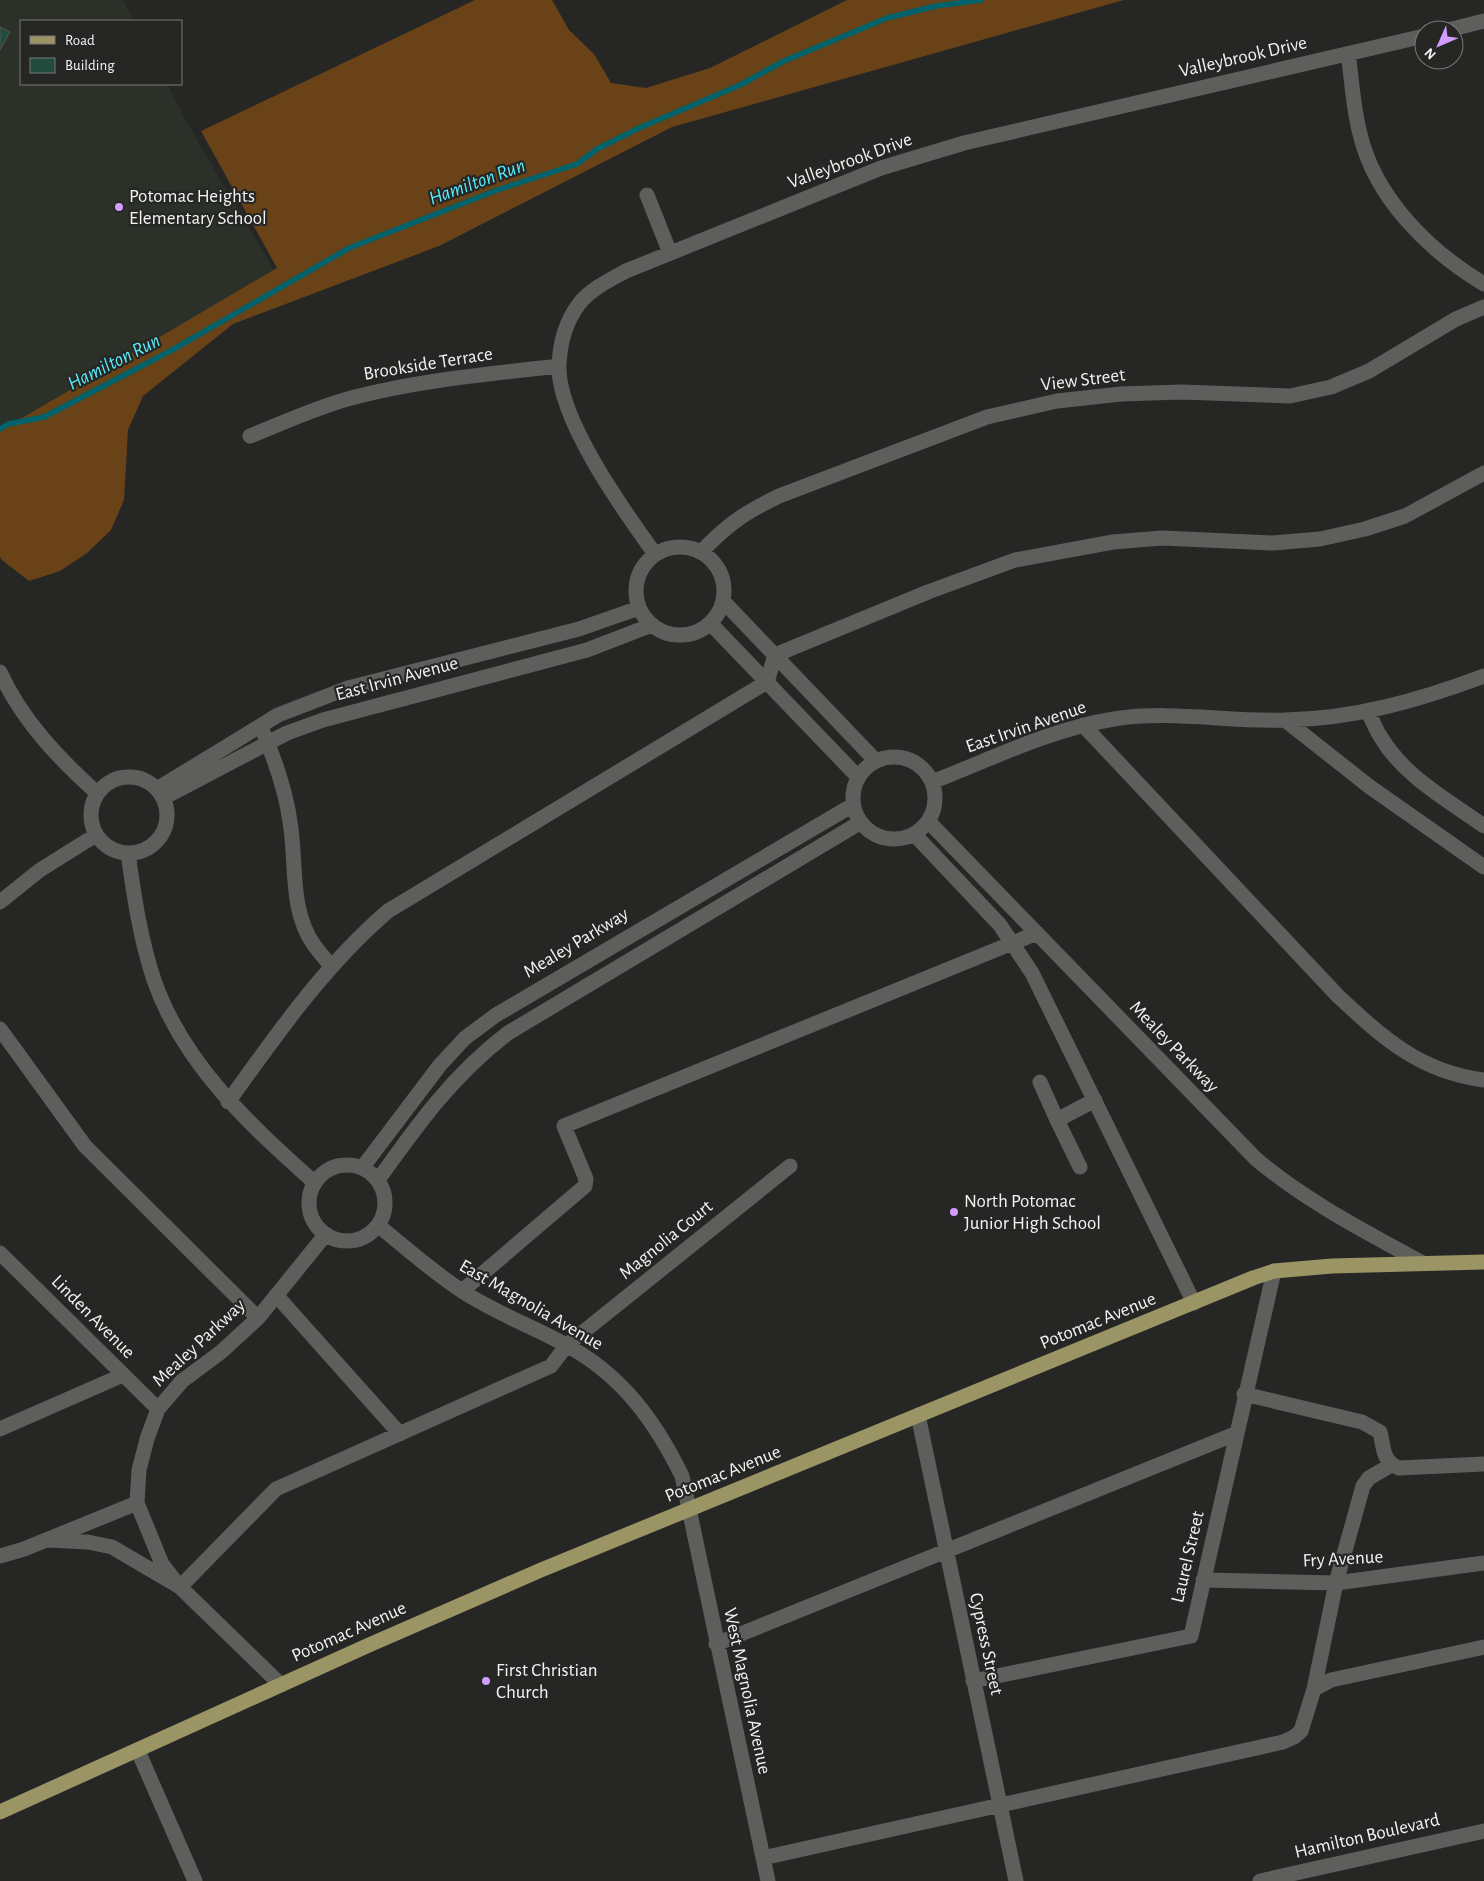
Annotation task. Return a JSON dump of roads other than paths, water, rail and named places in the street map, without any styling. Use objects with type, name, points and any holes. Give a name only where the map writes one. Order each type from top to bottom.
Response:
[{"type":"main road","name":"Potomac Avenue","points":[[0,1812],[532,1574],[1274,1271],[1421,1262],[1484,1262]]},
{"type":"street","points":[[1464,26],[1484,21]]},
{"type":"street","name":"Valleybrook Drive","points":[[655,554],[616,500],[592,459],[568,409],[561,386],[559,366],[568,322],[580,302],[597,288],[626,271],[670,252],[881,168],[964,143],[1414,38]]},
{"type":"street","points":[[1348,54],[1359,133],[1369,164],[1386,193],[1410,224],[1442,255],[1484,284]]},
{"type":"street","points":[[647,195],[670,252]]},
{"type":"street","name":"View Street","points":[[701,552],[739,517],[779,496],[987,417],[1057,401],[1121,394],[1182,392],[1290,396],[1331,387],[1369,371],[1456,319],[1484,307]]},
{"type":"street","name":"Brookside Terrace","points":[[250,436],[348,399],[386,389],[425,381],[559,366]]},
{"type":"street","points":[[775,655],[928,592],[1015,560],[1105,543],[1162,538],[1273,543],[1320,539],[1364,529],[1404,516],[1484,472]]},
{"type":"street","points":[[686,547],[701,552],[712,561],[720,573],[724,586],[723,601],[717,615],[710,623],[694,633],[680,635],[665,632],[652,626],[639,608],[636,588],[641,569],[655,554],[670,548],[686,547]]},
{"type":"street","points":[[723,601],[876,761]]},
{"type":"street","name":"East Irvin Avenue","points":[[160,794],[278,715],[348,688],[579,629],[639,608]]},
{"type":"street","points":[[710,623],[858,777]]},
{"type":"street","name":"East Irvin Avenue","points":[[160,794],[323,720],[587,650],[652,626]]},
{"type":"street","points":[[228,1102],[267,1047],[331,966],[358,937],[388,911],[767,682],[775,655]]},
{"type":"street","points":[[0,672],[8,690],[30,723],[72,770],[97,793]]},
{"type":"street","name":"East Irvin Avenue","points":[[932,782],[1042,738],[1083,725],[1116,719],[1157,715],[1285,720],[1368,712],[1440,693],[1484,676]]},
{"type":"street","points":[[1368,712],[1382,740],[1403,765],[1431,789],[1484,826]]},
{"type":"street","points":[[1285,720],[1378,792],[1484,867]]},
{"type":"street","points":[[1083,725],[1338,996],[1374,1030],[1398,1049],[1423,1062],[1472,1079],[1484,1080]]},
{"type":"street","points":[[260,726],[283,785],[289,812],[296,894],[302,921],[313,944],[331,966]]},
{"type":"street","points":[[892,757],[908,759],[923,769],[932,782],[935,796],[934,809],[928,821],[914,834],[900,839],[885,838],[871,832],[861,822],[854,805],[853,791],[858,777],[876,761],[892,757]]},
{"type":"street","points":[[126,777],[142,780],[160,794],[166,817],[161,836],[146,848],[128,853],[115,851],[104,845],[96,835],[91,822],[91,807],[97,793],[110,782],[126,777]]},
{"type":"street","name":"Mealey Parkway","points":[[362,1168],[440,1066],[465,1038],[520,1000],[854,805]]},
{"type":"street","name":"Mealey Parkway","points":[[928,821],[1256,1159],[1285,1184],[1320,1206],[1421,1262]]},
{"type":"street","points":[[378,1180],[428,1110],[480,1054],[528,1020],[861,822]]},
{"type":"street","points":[[914,834],[1000,925],[1032,973],[1194,1303]]},
{"type":"street","points":[[0,902],[40,870],[96,835]]},
{"type":"street","points":[[128,853],[138,922],[155,980],[174,1024],[199,1064],[228,1102],[257,1132],[315,1183]]},
{"type":"street","points":[[714,885],[726,904]]},
{"type":"street","points":[[462,1291],[585,1186],[586,1179],[564,1126],[1037,932]]},
{"type":"street","points":[[0,1029],[85,1146],[258,1318]]},
{"type":"street","points":[[465,1038],[480,1054]]},
{"type":"street","points":[[1040,1082],[1080,1168]]},
{"type":"street","points":[[1057,1120],[1095,1100]]},
{"type":"street","points":[[344,1165],[362,1168],[378,1180],[385,1195],[385,1211],[379,1226],[368,1236],[354,1241],[339,1240],[326,1234],[316,1224],[310,1211],[310,1197],[315,1183],[327,1171],[344,1165]]},
{"type":"street","name":"Magnolia Court","points":[[180,1587],[276,1489],[551,1366],[568,1346],[790,1166]]},
{"type":"street","name":"East Magnolia Avenue","points":[[379,1226],[462,1291],[502,1314],[568,1346],[599,1367],[626,1390],[648,1416],[682,1476],[688,1509]]},
{"type":"street","name":"Mealey Parkway","points":[[281,1685],[180,1587],[162,1564],[137,1503],[139,1470],[146,1439],[158,1408],[182,1381],[221,1352],[258,1318],[326,1234]]},
{"type":"street","name":"Linden Avenue","points":[[0,1253],[158,1408]]},
{"type":"street","name":"Laurel Street","points":[[973,1680],[1191,1636],[1244,1394],[1274,1271]]},
{"type":"street","points":[[276,1295],[400,1434]]},
{"type":"street","points":[[0,1430],[124,1375]]},
{"type":"street","points":[[1244,1394],[1373,1426],[1380,1432],[1385,1458],[1391,1465],[1399,1468],[1484,1464]]},
{"type":"street","name":"Cypress Street","points":[[918,1415],[945,1551],[1016,1881]]},
{"type":"street","points":[[716,1644],[1235,1434]]},
{"type":"street","points":[[763,1858],[1283,1742],[1294,1737],[1301,1730],[1314,1689],[1336,1583],[1363,1486],[1369,1478],[1391,1465]]},
{"type":"street","points":[[0,1556],[48,1540],[137,1503]]},
{"type":"street","name":"West Magnolia Avenue","points":[[688,1509],[768,1881]]},
{"type":"street","points":[[48,1540],[88,1542],[112,1548],[180,1587]]},
{"type":"street","name":"Fry Avenue","points":[[1203,1580],[1336,1583],[1484,1563]]},
{"type":"street","points":[[1314,1689],[1331,1680],[1484,1647]]},
{"type":"street","points":[[138,1750],[195,1881]]},
{"type":"street","name":"Hamilton Boulevard","points":[[1260,1881],[1484,1831]]},
{"type":"waterway","name":"Hamilton Run","points":[[0,429],[8,424],[44,417],[172,350],[349,248],[497,190],[577,164],[597,149],[639,128],[740,85],[784,61],[887,18],[936,6],[981,0]]},
{"type":"place","name":"Potomac Heights Elementary School","points":[[119,207]]},
{"type":"place","name":"North Potomac Junior High School","points":[[954,1212]]},
{"type":"place","name":"First Christian Church","points":[[486,1681]]}]
